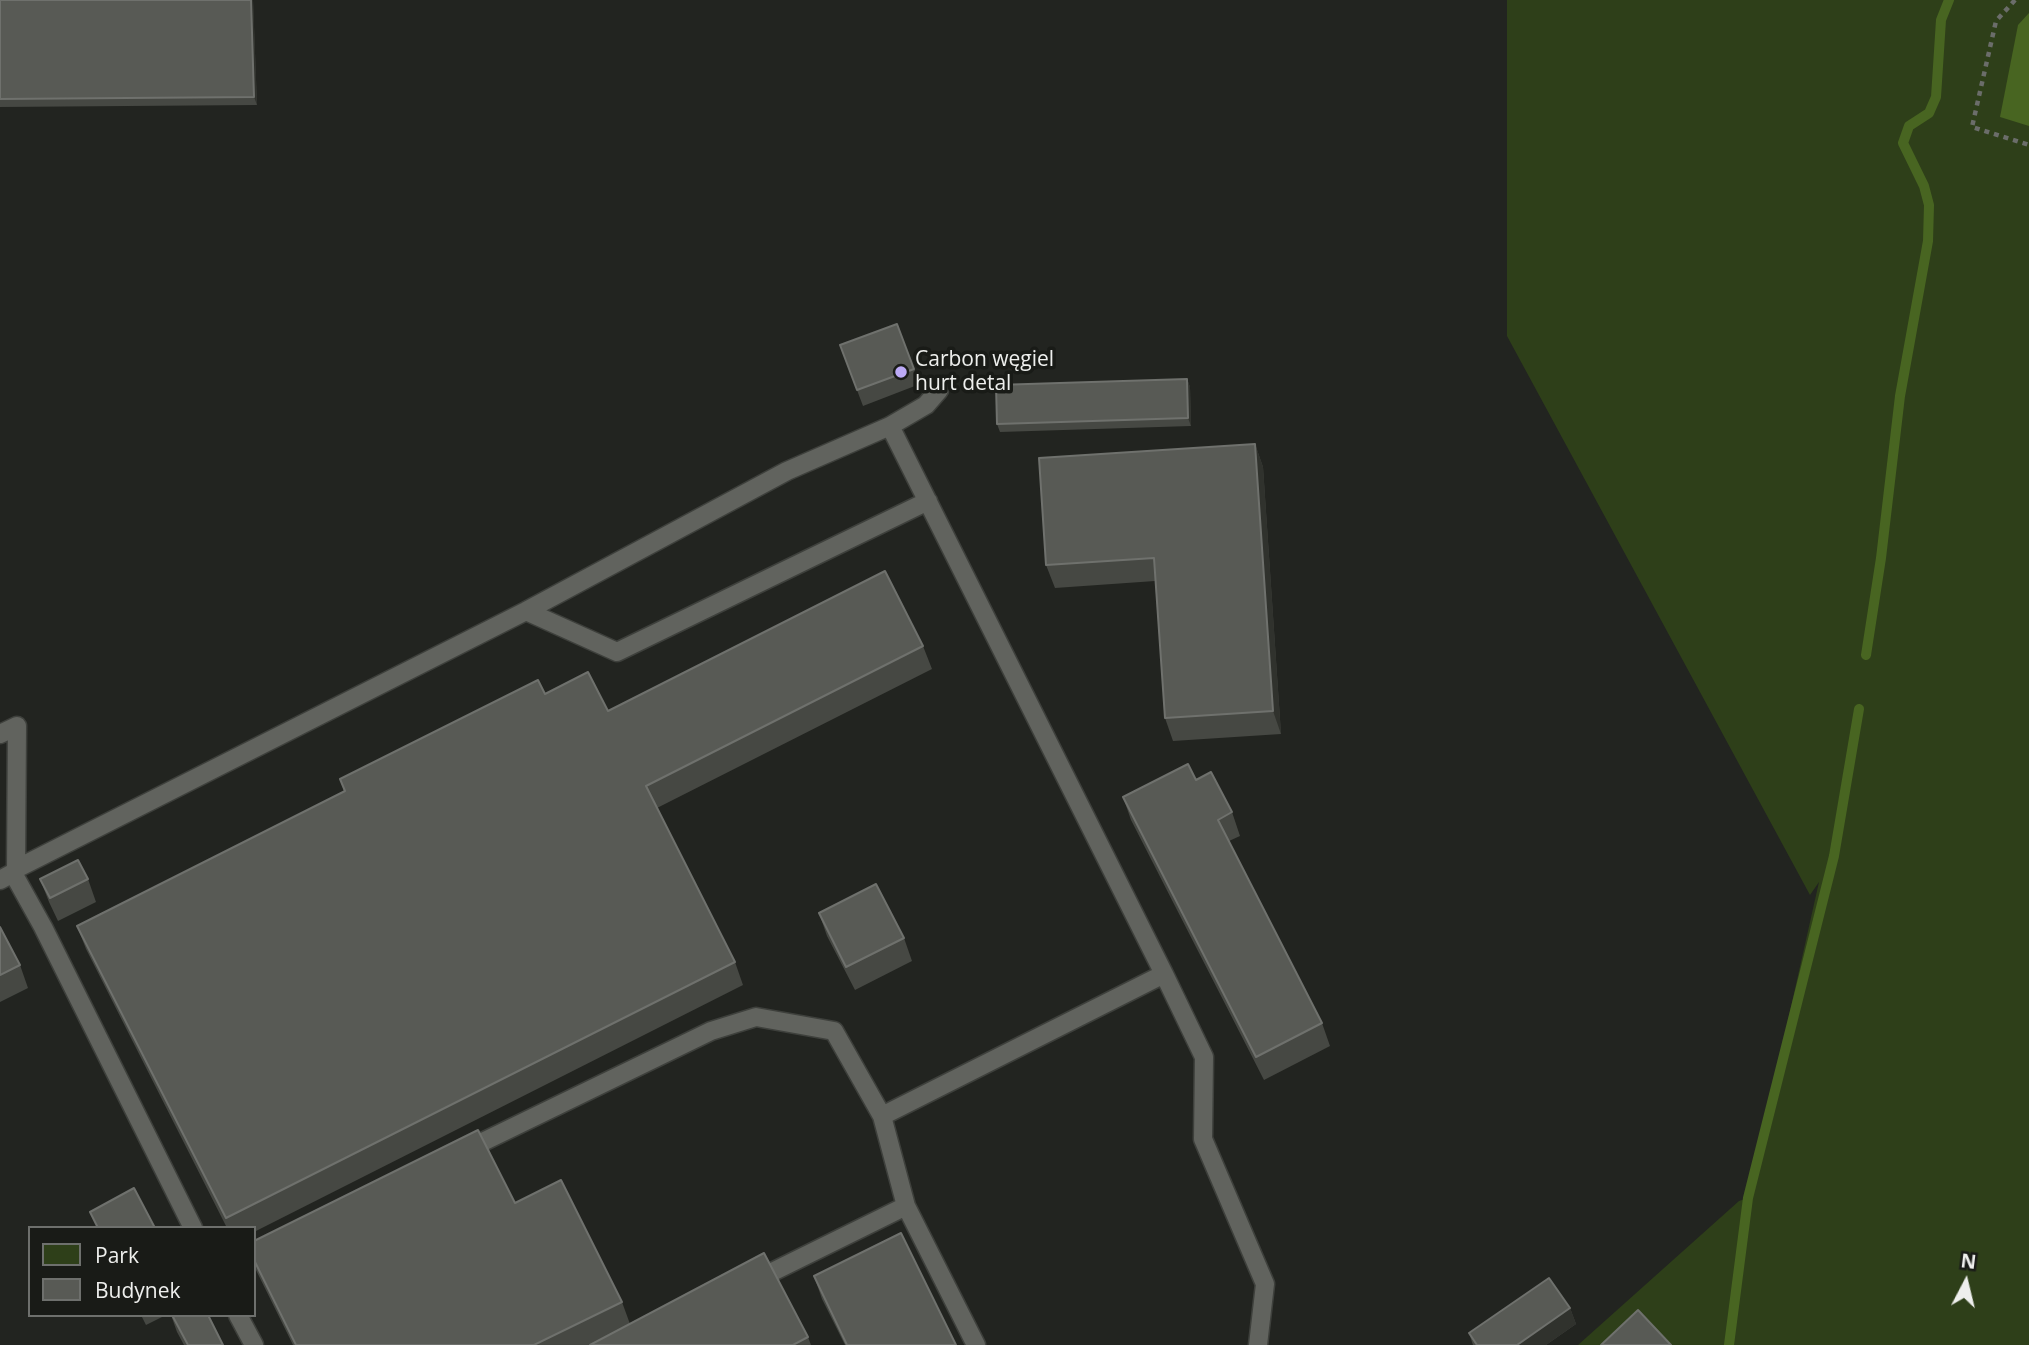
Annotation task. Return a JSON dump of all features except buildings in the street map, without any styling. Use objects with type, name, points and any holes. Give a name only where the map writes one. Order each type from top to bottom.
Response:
[{"type":"lane","points":[[10,874],[526,611],[787,471],[890,426],[926,405],[939,390]]},
{"type":"lane","points":[[890,426],[1204,1057],[1203,1139],[1265,1284],[1258,1345]]},
{"type":"lane","points":[[526,611],[617,652],[928,501]]},
{"type":"lane","points":[[0,734],[17,726],[17,779],[10,874],[43,927],[192,1226]]},
{"type":"lane","points":[[0,788],[17,779]]},
{"type":"lane","points":[[881,1116],[1164,974]]},
{"type":"lane","points":[[452,1157],[711,1031],[756,1017],[834,1031],[881,1116],[906,1206],[976,1345]]},
{"type":"lane","points":[[735,1291],[906,1206]]},
{"type":"lane","points":[[239,1317],[254,1345]]},
{"type":"path","points":[[2015,0],[1996,21],[1972,127],[2029,145]]},
{"type":"green space","points":[[1507,0],[2029,0],[2029,1345],[1578,1345],[1739,1201],[1748,1198],[1819,882],[1810,895],[1507,336]]},
{"type":"shaded area","points":[[2029,13],[2029,126],[2000,117],[2018,25]]},
{"type":"waterway","points":[[1866,655],[1881,558],[1900,396],[1928,241],[1929,205],[1924,186],[1903,143],[1909,126],[1929,113],[1936,97],[1941,20],[1949,0]]},
{"type":"waterway","points":[[1729,1345],[1748,1198],[1834,856],[1859,709]]},
{"type":"place","name":"Carbon węgiel hurt detal","points":[[901,372]]}]
